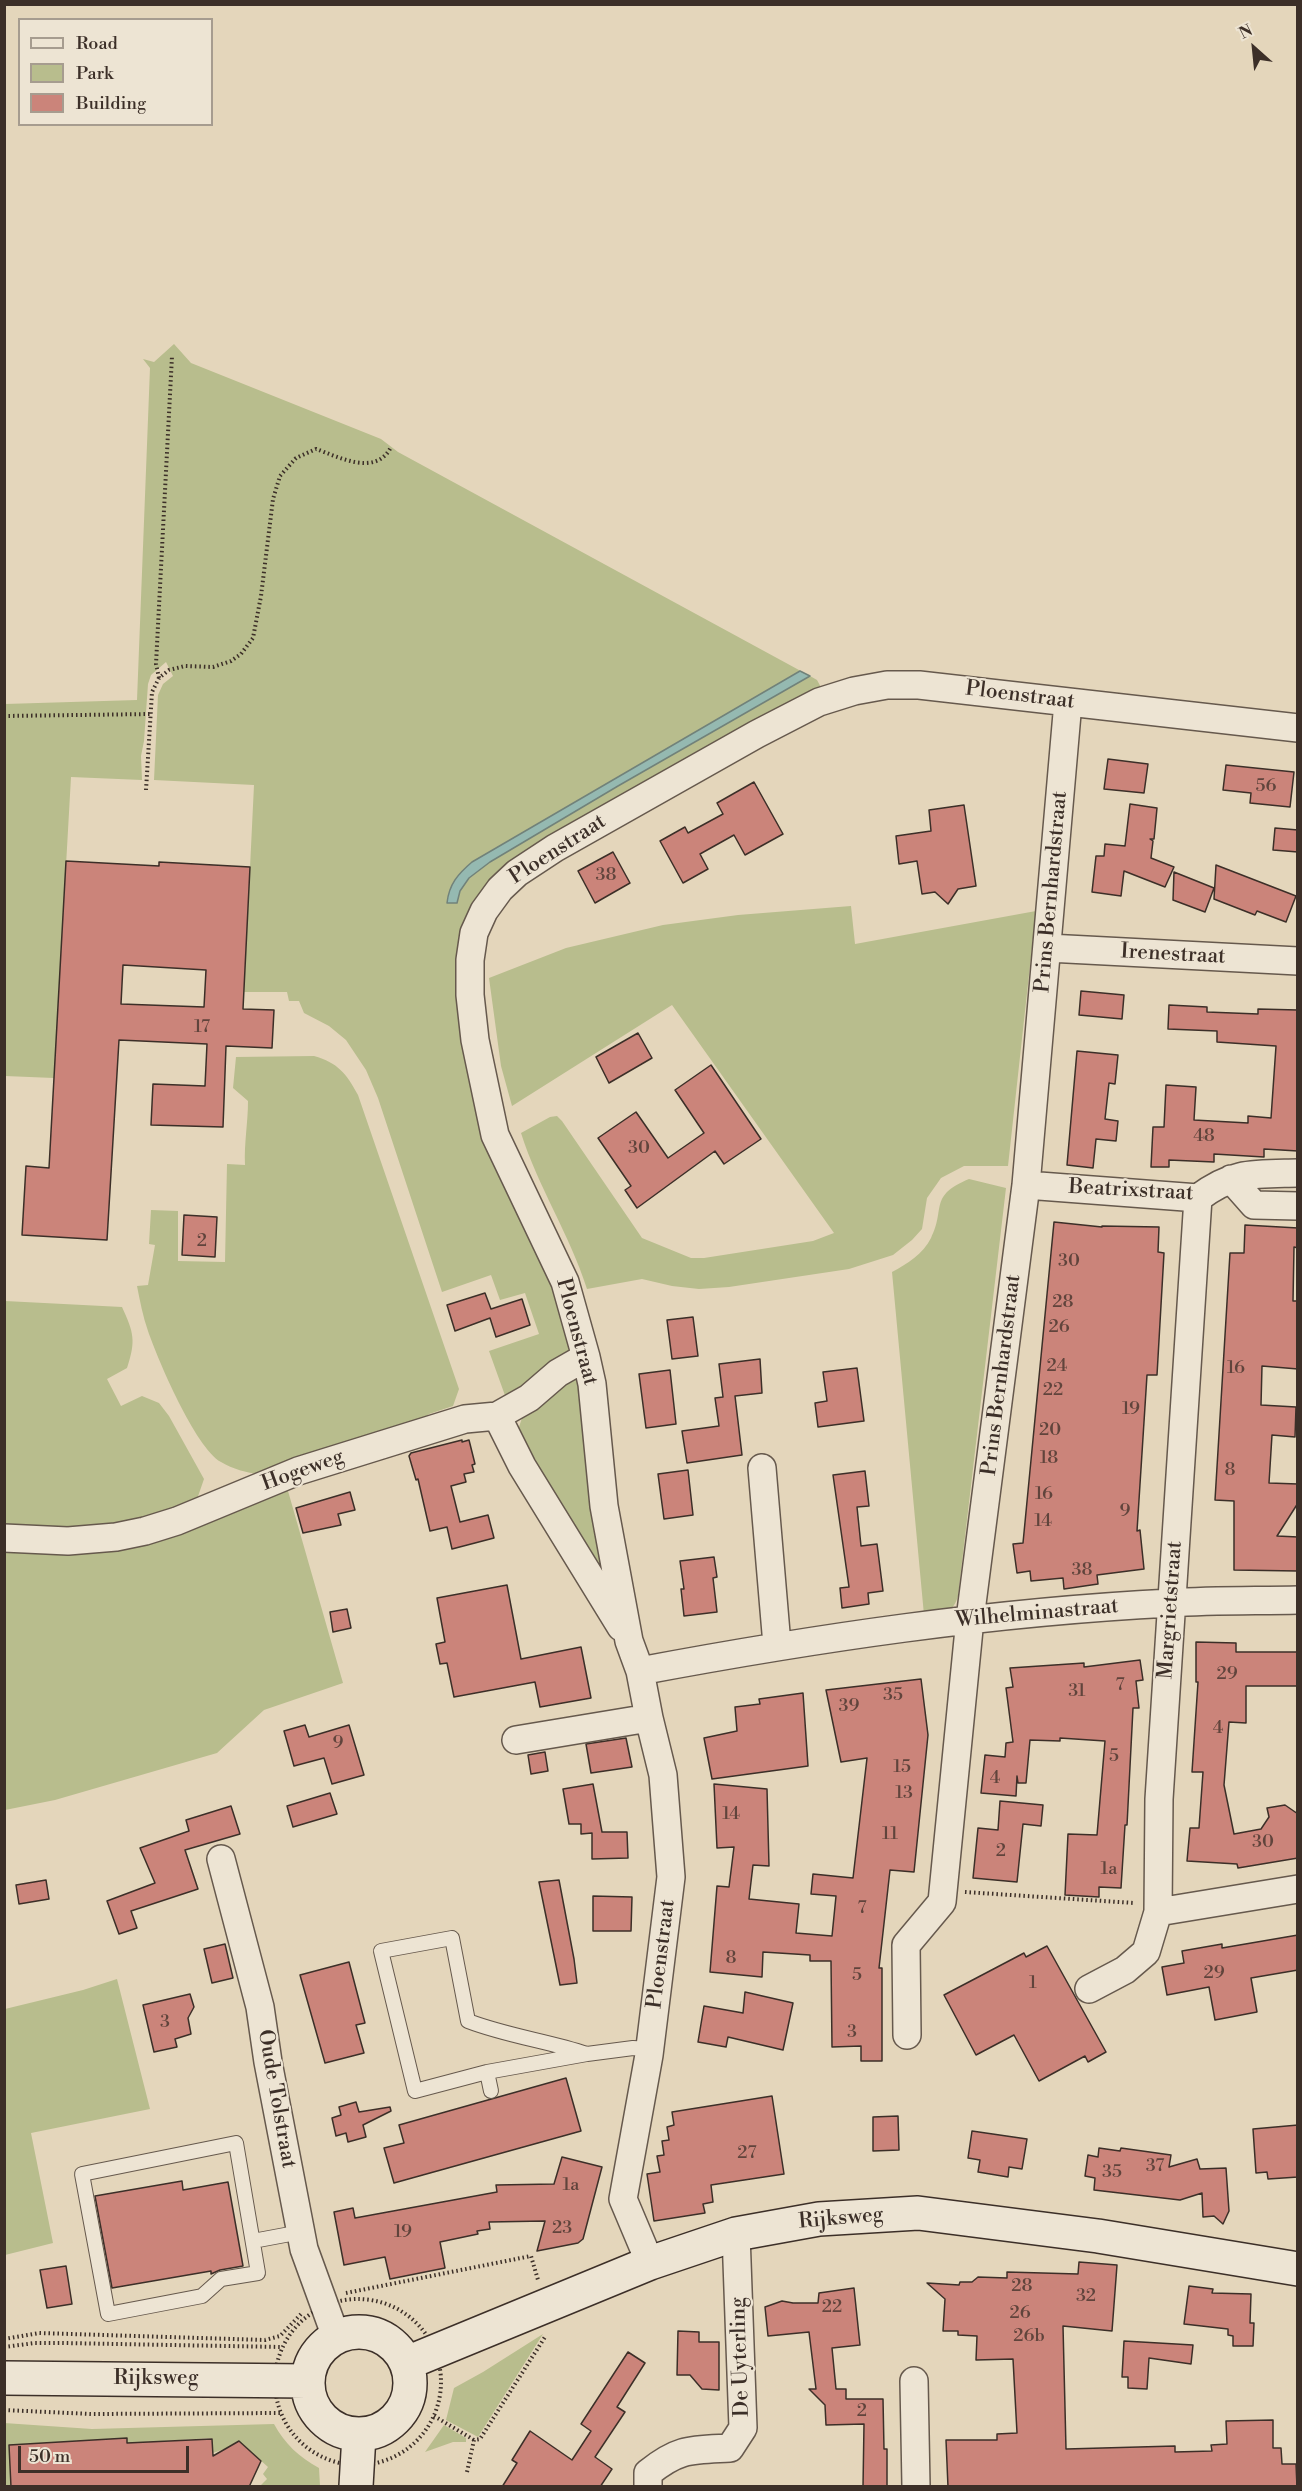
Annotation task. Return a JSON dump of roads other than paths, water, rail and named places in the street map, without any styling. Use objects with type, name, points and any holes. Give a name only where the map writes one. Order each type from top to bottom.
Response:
[{"type":"street","name":"Ploenstraat","points":[[650,2263],[623,2199],[650,2049],[671,1877],[663,1775],[640,1671],[629,1641],[604,1506],[592,1384],[586,1357],[565,1282],[495,1135],[475,1040],[470,995],[470,960],[474,933],[484,911],[500,889],[517,873],[555,848],[819,702],[854,691],[887,685],[919,685],[993,691],[1068,702],[1298,728]]},
{"type":"street","name":"Prins Bernhardstraat","points":[[907,2036],[906,1945],[942,1902],[944,1891],[970,1619],[1026,1185],[1068,702]]},
{"type":"street","name":"Irenestraat","points":[[1048,948],[1298,961]]},
{"type":"street","name":"Beatrixstraat","points":[[1026,1185],[1198,1198],[1216,1184],[1250,1174],[1298,1173]]},
{"type":"street","points":[[1231,1179],[1254,1205],[1298,1206]]},
{"type":"street","name":"Margrietstraat","points":[[1089,1989],[1125,1970],[1146,1952],[1158,1908],[1159,1799],[1198,1198]]},
{"type":"street","name":"Hogeweg","points":[[4,1538],[68,1540],[116,1537],[145,1531],[177,1521],[320,1464],[465,1419],[497,1416],[529,1398],[558,1373],[586,1357]]},
{"type":"street","name":"Ploenstraat","points":[[497,1416],[522,1466],[629,1641]]},
{"type":"street","points":[[762,1468],[777,1645]]},
{"type":"street","name":"Wilhelminastraat","points":[[640,1671],[777,1645],[970,1619],[1171,1602],[1298,1600]]},
{"type":"street","points":[[516,1740],[649,1718]]},
{"type":"street","name":"Oude Tolstraat","points":[[221,1859],[260,2007],[268,2062],[304,2249],[336,2337]]},
{"type":"street","points":[[1158,1908],[1298,1889]]},
{"type":"street","name":"Rijksweg","points":[[407,2363],[650,2263],[736,2234],[819,2219],[918,2213],[1098,2236],[1298,2269]]},
{"type":"street","name":"De Uyterling","points":[[648,2487],[648,2473],[669,2457],[692,2450],[730,2448],[743,2428],[736,2234]]},
{"type":"street","points":[[350,2332],[367,2332],[380,2336],[398,2349],[407,2363],[410,2390],[400,2414],[382,2428],[359,2434],[340,2430],[324,2421],[312,2404],[307,2381],[312,2361],[317,2352],[336,2337],[350,2332]]},
{"type":"street","name":"Rijksweg","points":[[4,2378],[307,2381]]},
{"type":"street","points":[[914,2381],[916,2487]]},
{"type":"street","points":[[356,2487],[359,2434]]},
{"type":"lane","points":[[587,2054],[557,2044],[491,2030],[468,2021],[452,1938],[381,1951],[415,2091],[487,2072],[587,2054],[633,2048],[650,2049]]},
{"type":"lane","points":[[487,2072],[491,2091]]},
{"type":"lane","points":[[236,2144],[253,2241],[258,2273],[221,2279],[202,2296],[108,2314],[82,2174],[236,2144]]},
{"type":"lane","points":[[253,2241],[301,2232]]},
{"type":"water","points":[[800,671],[810,676],[490,862],[469,878],[460,891],[457,903],[447,903],[455,880],[472,862]]}]
